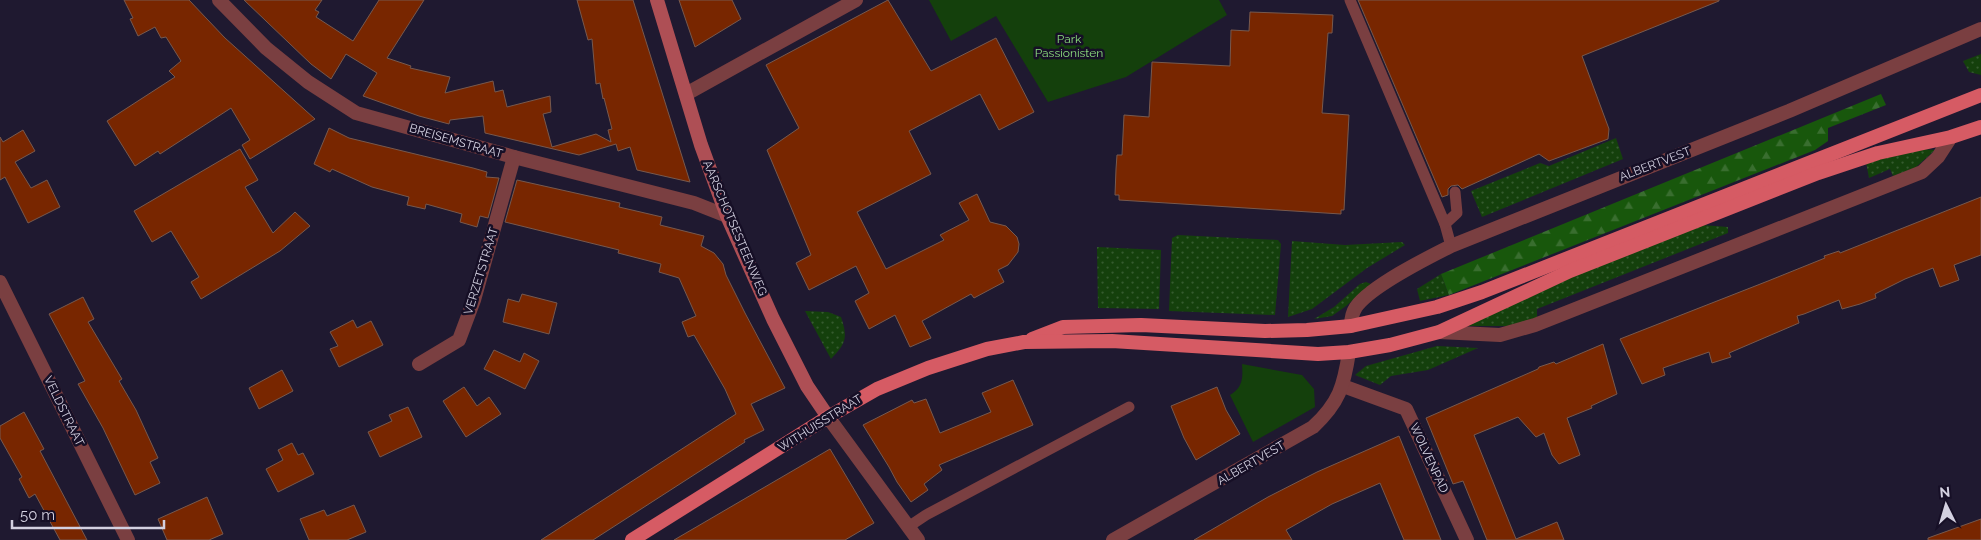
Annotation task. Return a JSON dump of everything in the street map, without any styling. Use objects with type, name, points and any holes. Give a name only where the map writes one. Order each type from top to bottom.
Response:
[{"type":"main road","name":"AARSCHOTSESTEENWEG","points":[[657,0],[701,145],[727,216],[778,328],[808,386],[828,417]]},
{"type":"main road","points":[[1351,326],[1437,307],[1482,292],[1981,95]]},
{"type":"main road","points":[[1350,352],[1390,345],[1439,332],[1570,271],[1818,173],[1878,152],[1951,137],[1981,127]]},
{"type":"main road","name":"WITHUISSTRAAT","points":[[1024,342],[1063,327],[1140,325],[1265,331],[1351,326]]},
{"type":"main road","name":"WITHUISSTRAAT","points":[[632,540],[828,417],[877,389],[928,368],[987,349],[1024,342],[1112,341],[1318,354],[1350,352]]},
{"type":"street","name":"BREISEMSTRAAT","points":[[219,0],[280,60],[308,82],[356,113],[514,157],[694,203],[727,216]]},
{"type":"street","points":[[686,94],[856,0]]},
{"type":"street","name":"ALBERTVEST","points":[[1351,326],[1354,312],[1366,296],[1426,258],[1451,246],[1789,112],[1981,29]]},
{"type":"street","points":[[1439,332],[1500,335],[1535,325],[1922,172],[1938,157],[1951,137]]},
{"type":"street","name":"VERZETSTRAAT","points":[[419,364],[459,340],[474,300],[514,157]]},
{"type":"street","name":"VELDSTRAAT","points":[[0,282],[128,540]]},
{"type":"street","name":"ALBERTVEST","points":[[1113,540],[1313,427],[1328,411],[1343,386],[1350,352]]},
{"type":"street","name":"WOLVENPAD","points":[[1343,386],[1406,409],[1467,540]]},
{"type":"street","points":[[828,417],[918,540]]},
{"type":"lane","points":[[1350,0],[1445,224],[1451,246]]},
{"type":"lane","points":[[1445,224],[1457,213],[1456,192]]},
{"type":"lane","points":[[908,526],[1129,407]]},
{"type":"green space","name":"Park Passionisten","points":[[929,0],[1219,0],[1227,15],[1126,77],[1048,102],[996,16],[951,41]]},
{"type":"green space","points":[[1981,54],[1981,75],[1969,72],[1963,61]]},
{"type":"green space","points":[[1881,94],[1886,105],[1828,128],[1828,141],[1815,150],[1449,295],[1441,274]]},
{"type":"green space","points":[[1616,138],[1623,159],[1482,217],[1471,191],[1540,163],[1549,166]]},
{"type":"green space","points":[[1921,149],[1935,150],[1915,168],[1893,176],[1890,169],[1869,178],[1866,162]]},
{"type":"green space","points":[[1702,225],[1728,227],[1728,233],[1537,309],[1537,318],[1509,326],[1467,326],[1541,289]]},
{"type":"green space","points":[[1178,235],[1278,240],[1281,244],[1275,315],[1169,311],[1172,238]]},
{"type":"green space","points":[[1292,241],[1345,245],[1402,242],[1405,245],[1367,268],[1312,309],[1288,317]]},
{"type":"green space","points":[[1097,247],[1161,250],[1159,309],[1098,308]]},
{"type":"green space","points":[[1441,274],[1449,295],[1420,301],[1417,289]]},
{"type":"green space","points":[[1366,282],[1371,284],[1332,316],[1314,319],[1334,307],[1360,284]]},
{"type":"green space","points":[[805,311],[828,312],[841,317],[845,335],[844,340],[840,349],[831,359]]},
{"type":"green space","points":[[1437,346],[1478,348],[1428,370],[1391,376],[1380,385],[1355,375],[1366,366]]},
{"type":"green space","points":[[1242,364],[1302,375],[1314,389],[1315,407],[1253,442],[1230,395],[1240,385]]},
{"type":"building","points":[[124,0],[189,0],[225,38],[315,119],[250,159],[242,145],[250,140],[231,108],[160,154],[158,151],[135,166],[107,121],[175,77],[169,71],[181,61],[166,37],[161,38],[155,27],[138,36],[130,19],[133,18]]},
{"type":"building","points":[[244,0],[322,0],[315,10],[319,12],[316,17],[353,41],[379,0],[424,0],[387,58],[411,66],[410,68],[450,77],[445,93],[493,81],[495,92],[503,90],[507,107],[550,96],[551,112],[543,114],[552,147],[596,134],[611,142],[608,130],[612,129],[604,98],[600,83],[596,84],[592,39],[588,40],[577,0],[633,0],[690,182],[637,170],[630,147],[618,151],[616,144],[579,155],[485,133],[483,116],[450,120],[449,124],[419,116],[363,96],[377,73],[346,54],[331,79],[311,64]]},
{"type":"building","points":[[679,0],[732,0],[741,19],[695,47]]},
{"type":"building","points":[[888,0],[931,71],[996,38],[1034,112],[999,130],[980,94],[909,131],[931,174],[857,212],[886,269],[944,240],[940,235],[969,220],[959,203],[977,194],[990,222],[1006,226],[1017,237],[1019,244],[1018,252],[1008,265],[998,270],[1004,282],[974,298],[971,294],[922,321],[931,338],[910,347],[895,315],[869,329],[855,301],[869,293],[856,266],[809,290],[796,263],[811,255],[767,150],[799,128],[766,65]]},
{"type":"building","points":[[1358,0],[1719,1],[1582,56],[1609,129],[1608,139],[1549,161],[1539,154],[1462,189],[1458,185],[1451,186],[1448,189],[1448,195],[1442,197]]},
{"type":"building","points":[[1250,12],[1333,15],[1332,33],[1328,33],[1322,113],[1349,115],[1344,210],[1341,210],[1341,214],[1119,200],[1119,195],[1115,195],[1116,169],[1117,155],[1122,155],[1124,115],[1149,117],[1152,62],[1230,66],[1231,30],[1249,31]]},
{"type":"building","points":[[329,128],[349,138],[473,168],[487,172],[486,177],[499,178],[488,218],[480,216],[477,227],[460,222],[462,214],[426,204],[425,209],[407,205],[409,197],[372,187],[332,169],[330,172],[314,164]]},
{"type":"building","points":[[23,130],[35,151],[15,162],[31,188],[47,180],[60,207],[28,223],[5,177],[0,180],[0,137],[3,142]]},
{"type":"building","points":[[240,149],[258,180],[245,187],[273,233],[295,212],[310,226],[280,251],[201,299],[191,282],[199,277],[171,231],[152,242],[134,211]]},
{"type":"building","points":[[517,180],[620,203],[619,207],[662,217],[660,225],[704,236],[701,246],[714,253],[723,264],[726,275],[745,313],[785,388],[751,404],[764,430],[744,440],[745,442],[593,540],[541,540],[736,414],[725,389],[694,335],[688,337],[682,322],[696,316],[679,278],[659,272],[661,264],[618,253],[619,250],[505,222]]},
{"type":"building","points":[[1981,197],[1981,255],[1954,265],[1959,280],[1940,287],[1933,268],[1905,279],[1875,294],[1876,298],[1860,304],[1842,309],[1839,300],[1797,316],[1799,323],[1729,353],[1731,357],[1712,363],[1709,352],[1663,368],[1665,375],[1642,384],[1620,339],[1825,258],[1824,256],[1839,251],[1840,253]]},
{"type":"building","points":[[522,294],[557,303],[549,334],[503,322],[508,299],[519,302]]},
{"type":"building","points":[[83,297],[94,319],[88,322],[122,379],[119,381],[136,410],[158,458],[150,462],[160,483],[135,495],[103,428],[78,384],[85,381],[49,314]]},
{"type":"building","points":[[353,320],[357,328],[371,321],[383,345],[339,367],[330,349],[338,346],[330,332]]},
{"type":"building","points":[[1603,344],[1617,394],[1591,406],[1592,408],[1567,418],[1580,455],[1559,464],[1552,455],[1544,433],[1536,437],[1518,417],[1474,435],[1516,539],[1557,522],[1564,540],[1487,540],[1463,481],[1453,484],[1426,418],[1539,367],[1554,362],[1556,364]]},
{"type":"building","points":[[494,350],[520,362],[524,353],[539,361],[525,389],[484,369]]},
{"type":"building","points":[[282,370],[293,391],[259,409],[249,388]]},
{"type":"building","points":[[1013,380],[1033,425],[939,465],[942,470],[924,484],[928,490],[911,502],[863,425],[912,400],[914,403],[926,399],[940,433],[991,412],[982,393]]},
{"type":"building","points":[[464,387],[477,406],[489,397],[501,414],[466,437],[443,401]]},
{"type":"building","points":[[1217,387],[1226,410],[1240,434],[1196,460],[1184,438],[1171,406]]},
{"type":"building","points":[[408,407],[422,437],[380,457],[368,432],[392,421],[389,415]]},
{"type":"building","points":[[24,412],[44,449],[40,451],[87,540],[60,540],[35,494],[29,498],[19,479],[22,477],[0,438],[0,426]]},
{"type":"building","points":[[1399,436],[1441,540],[1404,540],[1380,483],[1332,504],[1286,530],[1292,540],[1194,540],[1268,497],[1317,472]]},
{"type":"building","points":[[292,443],[298,455],[303,453],[314,474],[278,492],[266,469],[283,460],[278,450]]},
{"type":"building","points":[[830,449],[874,523],[845,540],[674,540]]},
{"type":"building","points":[[207,497],[223,534],[209,540],[167,540],[158,519]]},
{"type":"building","points":[[354,505],[366,532],[347,540],[309,540],[300,519],[324,510],[327,516]]},
{"type":"building","points":[[1981,519],[1981,540],[1928,540],[1928,538]]}]
